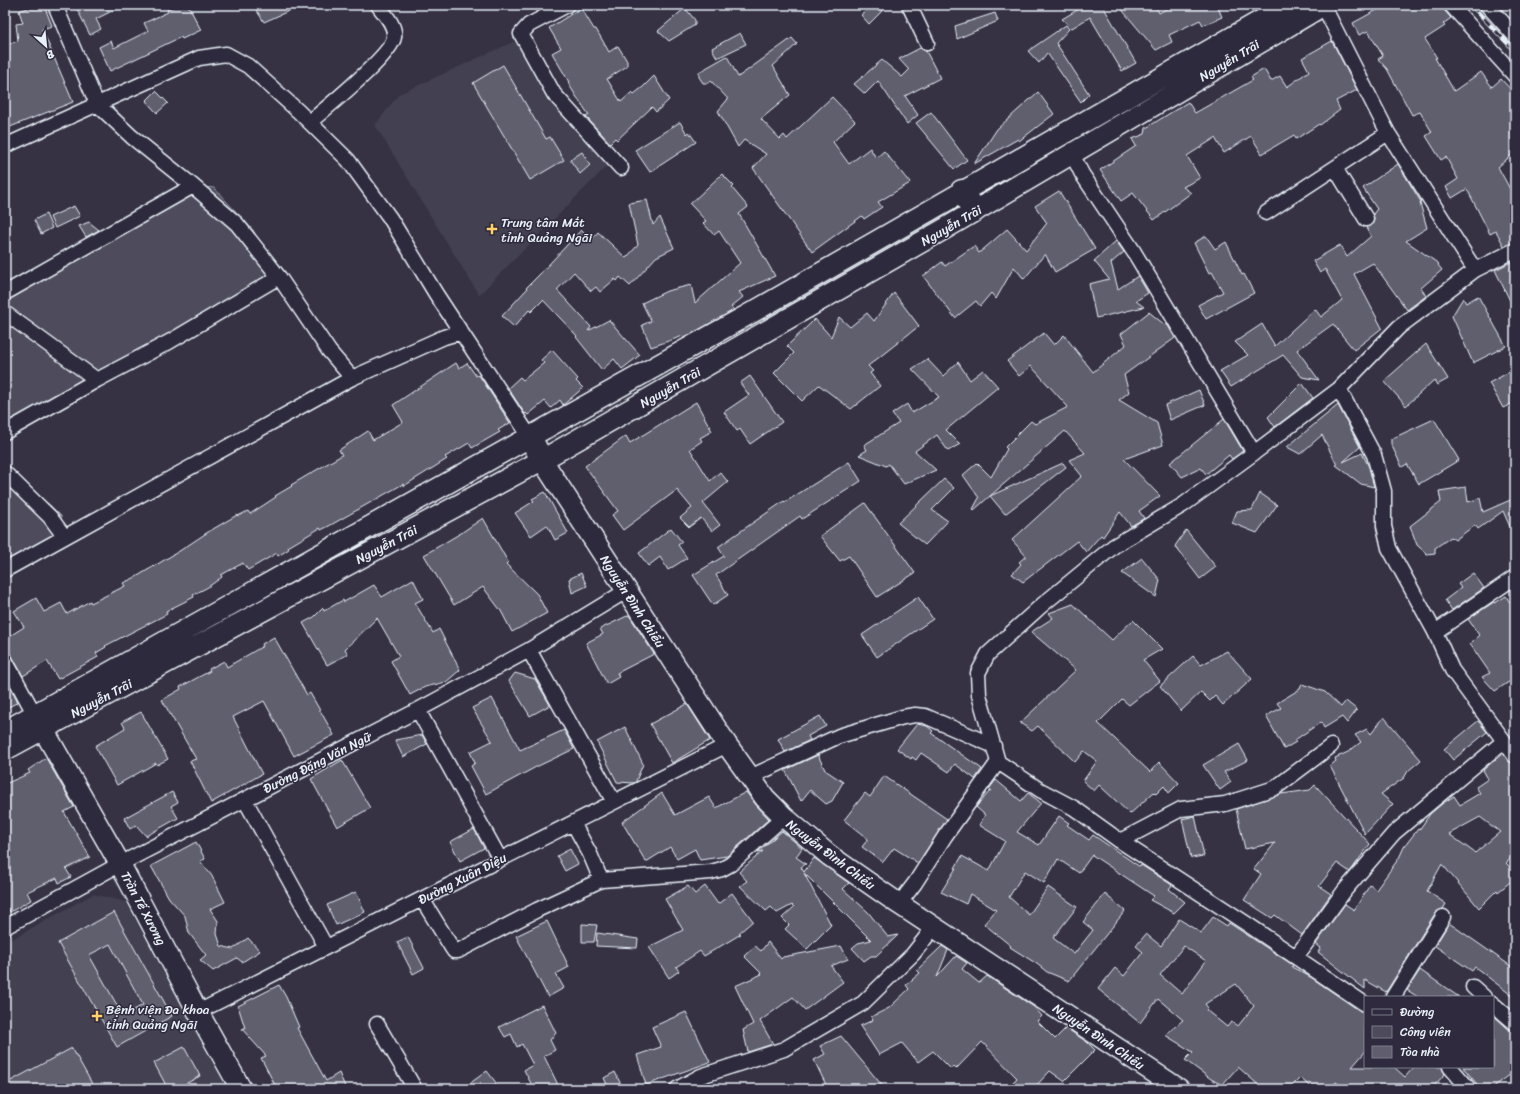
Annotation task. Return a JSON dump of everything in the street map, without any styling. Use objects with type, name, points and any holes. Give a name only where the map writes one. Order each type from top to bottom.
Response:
[{"type":"main road","name":"Nguyễn Trãi","points":[[5,750],[39,722],[530,437],[767,304],[1288,5]]},
{"type":"main road","name":"Nguyễn Trãi","points":[[5,731],[39,722],[542,460],[1072,154],[1324,5]]},
{"type":"main road","points":[[962,191],[974,211]]},
{"type":"main road","points":[[530,437],[542,460]]},
{"type":"main road","name":"Nguyễn Đình Chiểu","points":[[542,460],[726,745],[765,798],[784,817],[830,856],[899,904],[1179,1089]]},
{"type":"main road","name":"Trần Tế Xương","points":[[39,722],[120,864],[198,1012],[241,1089]]},
{"type":"street","points":[[310,122],[379,60],[391,46],[394,38],[394,30],[378,5]]},
{"type":"street","points":[[567,5],[529,25],[520,34],[554,94],[621,168]]},
{"type":"street","points":[[909,5],[927,43]]},
{"type":"street","points":[[1324,5],[1388,133],[1475,270]]},
{"type":"street","points":[[1451,5],[1515,76]]},
{"type":"street","points":[[1487,5],[1515,36]]},
{"type":"street","points":[[56,6],[97,104],[132,137],[237,224],[279,277],[329,351],[352,378]]},
{"type":"street","points":[[5,146],[199,58],[226,54],[248,66],[310,122],[348,160],[390,218],[461,332],[530,437]]},
{"type":"street","points":[[1266,213],[1388,133]]},
{"type":"street","points":[[1072,154],[1082,174],[1134,252],[1254,453]]},
{"type":"street","points":[[1335,168],[1366,219]]},
{"type":"street","points":[[5,292],[193,186]]},
{"type":"street","points":[[1364,1003],[1120,842],[1074,808],[1040,790],[998,762],[978,695],[978,673],[988,654],[1041,606],[1114,546],[1182,505],[1254,453],[1339,389],[1399,327],[1475,270],[1515,250]]},
{"type":"street","points":[[5,432],[97,380],[169,342],[279,277]]},
{"type":"street","points":[[5,313],[97,380]]},
{"type":"street","points":[[5,570],[352,378],[444,337],[461,332]]},
{"type":"street","points":[[1296,957],[1345,890],[1394,833],[1510,746],[1452,670],[1435,632],[1389,548],[1384,526],[1384,491],[1374,454],[1339,389]]},
{"type":"street","points":[[5,473],[50,517],[64,536]]},
{"type":"street","points":[[1435,632],[1515,577]]},
{"type":"street","name":"Đường Đặng Văn Ngữ","points":[[5,927],[120,864],[418,710],[529,650],[626,591]]},
{"type":"street","points":[[529,650],[614,802]]},
{"type":"street","points":[[5,660],[39,722]]},
{"type":"street","points":[[418,710],[500,859]]},
{"type":"street","points":[[750,777],[839,736],[903,716],[925,716],[994,746]]},
{"type":"street","name":"Đường Xuân Diệu","points":[[198,1012],[726,745]]},
{"type":"street","points":[[1120,842],[1181,809],[1225,804],[1275,788],[1331,746]]},
{"type":"street","points":[[899,904],[998,762]]},
{"type":"street","points":[[245,800],[326,947]]},
{"type":"street","points":[[422,899],[454,951],[458,951],[537,910],[601,880],[711,872],[722,869],[731,864],[784,817]]},
{"type":"street","points":[[573,823],[590,854],[601,880]]},
{"type":"street","points":[[1394,996],[1443,917]]},
{"type":"street","points":[[677,1089],[701,1076],[784,1049],[863,1003],[913,954],[934,927]]},
{"type":"street","points":[[1473,987],[1483,996]]},
{"type":"street","points":[[1494,1005],[1515,1023]]},
{"type":"street","points":[[377,1024],[415,1089]]},
{"type":"street","points":[[1451,1068],[1470,1089]]},
{"type":"shaded area","name":"Trung tâm Mắt tỉnh Quảng Ngãi","points":[[515,41],[547,94],[611,162],[479,295],[375,125],[399,94]]},
{"type":"shaded area","name":"Bệnh viện Đa khoa tỉnh Quảng Ngãi","points":[[93,894],[126,902],[228,1089],[5,1089],[5,943]]},
{"type":"green space","points":[[193,186],[214,188],[253,230],[279,277],[5,425],[5,294]]},
{"type":"green space","points":[[5,470],[51,506],[61,516],[64,536],[5,577]]},
{"type":"building","points":[[37,5],[44,5],[52,26],[42,29],[73,102],[5,129],[5,45],[18,41],[16,24],[23,23],[19,11]]},
{"type":"building","points":[[75,5],[124,5],[96,19],[101,29],[90,35]]},
{"type":"building","points":[[177,5],[188,5],[201,30],[182,39],[181,37],[110,71],[99,47],[111,41],[114,48],[148,31],[144,23],[168,12],[167,10]]},
{"type":"building","points":[[253,5],[302,5],[264,22]]},
{"type":"building","points":[[874,5],[888,5],[869,24],[861,15]]},
{"type":"building","points":[[1083,5],[1109,5],[1104,8],[1136,63],[1122,71],[1090,17],[1072,28],[1062,19],[1084,6]]},
{"type":"building","points":[[1118,5],[1155,5],[1159,13],[1174,5],[1217,5],[1222,17],[1203,25],[1200,20],[1169,35],[1172,42],[1156,50]]},
{"type":"building","points":[[1386,5],[1443,5],[1444,10],[1451,18],[1443,24],[1445,26],[1425,39],[1437,58],[1435,58],[1454,91],[1481,72],[1492,87],[1501,79],[1515,94],[1515,152],[1498,167],[1510,189],[1515,186],[1515,242],[1504,246],[1496,231],[1490,234],[1467,189],[1452,198],[1446,187],[1458,179],[1446,157],[1441,160],[1426,136],[1432,132],[1420,112],[1412,115],[1387,69],[1378,59],[1383,56],[1368,31],[1359,35],[1353,23]]},
{"type":"building","points":[[581,8],[594,29],[596,29],[609,52],[618,46],[627,61],[627,66],[607,79],[621,102],[632,92],[634,94],[643,87],[654,76],[669,100],[656,112],[652,107],[617,140],[615,138],[610,143],[586,117],[589,115],[568,83],[569,82],[552,53],[561,48],[549,28]]},
{"type":"building","points":[[685,8],[695,20],[695,25],[669,41],[658,31]]},
{"type":"building","points":[[995,13],[998,21],[957,39],[955,26]]},
{"type":"building","points":[[1066,25],[1069,29],[1056,43],[1089,94],[1081,102],[1047,53],[1039,63],[1028,51]]},
{"type":"building","points":[[740,33],[746,44],[717,58],[712,48]]},
{"type":"building","points":[[792,38],[797,44],[773,66],[790,95],[761,119],[780,139],[784,135],[787,139],[832,97],[855,121],[833,142],[849,164],[870,148],[876,158],[884,151],[910,183],[878,202],[882,207],[864,219],[862,216],[812,252],[753,168],[766,154],[744,140],[738,147],[718,111],[728,99],[711,81],[708,83],[703,83],[699,77],[699,72],[727,56],[738,77]]},
{"type":"building","points":[[1332,41],[1357,90],[1336,101],[1340,110],[1320,125],[1319,124],[1296,139],[1294,135],[1262,154],[1251,136],[1224,153],[1215,138],[1187,156],[1200,178],[1183,187],[1191,193],[1154,220],[1133,193],[1121,201],[1100,170],[1136,146],[1132,139],[1145,134],[1146,128],[1188,102],[1195,113],[1253,80],[1251,77],[1264,69],[1271,81],[1280,76],[1287,87],[1309,71],[1302,58]]},
{"type":"building","points":[[920,48],[926,51],[940,78],[905,96],[918,115],[907,124],[878,81],[865,94],[854,84],[882,60],[902,77],[909,70],[899,59]]},
{"type":"building","points":[[503,65],[546,139],[550,137],[564,160],[530,180],[473,83]]},
{"type":"building","points":[[156,91],[168,103],[157,113],[146,101]]},
{"type":"building","points":[[1038,92],[1054,114],[1019,141],[1018,139],[974,164],[997,129]]},
{"type":"building","points":[[931,112],[967,160],[954,169],[916,123]]},
{"type":"building","points":[[680,122],[687,134],[689,132],[696,142],[650,172],[635,150]]},
{"type":"building","points":[[582,152],[590,165],[580,174],[570,160]]},
{"type":"building","points":[[1398,164],[1421,202],[1427,228],[1406,241],[1439,264],[1438,265],[1442,270],[1421,288],[1426,296],[1407,310],[1373,263],[1354,274],[1382,328],[1354,350],[1333,324],[1297,350],[1319,380],[1302,377],[1283,355],[1231,387],[1220,371],[1248,355],[1235,342],[1262,324],[1275,346],[1315,309],[1321,317],[1342,300],[1325,269],[1320,273],[1313,261],[1340,245],[1347,257],[1371,236],[1366,227],[1373,223],[1373,214],[1377,209],[1363,188]]},
{"type":"building","points":[[722,174],[734,186],[732,188],[748,207],[739,214],[775,276],[739,292],[743,297],[731,307],[734,310],[684,338],[683,336],[651,347],[642,325],[651,321],[642,303],[667,291],[691,285],[695,303],[740,263],[719,231],[714,235],[703,223],[706,221],[690,204]]},
{"type":"building","points":[[1059,191],[1095,249],[1055,272],[1045,254],[1024,279],[1014,267],[996,299],[991,293],[980,306],[976,301],[955,318],[923,276],[942,262],[945,266],[974,246],[979,253],[1007,229],[1026,250],[1047,223],[1035,206]]},
{"type":"building","points":[[647,200],[653,225],[660,217],[674,248],[656,257],[630,286],[620,277],[617,281],[615,279],[600,292],[596,287],[591,291],[574,272],[557,290],[591,327],[588,331],[609,320],[640,355],[622,369],[614,359],[602,370],[576,337],[577,336],[543,300],[531,312],[529,310],[514,327],[502,316],[527,289],[526,288],[581,230],[591,240],[598,232],[626,258],[638,245],[629,203]]},
{"type":"building","points":[[74,206],[80,216],[55,228],[50,217]]},
{"type":"building","points":[[46,214],[52,228],[41,234],[34,220]]},
{"type":"building","points":[[89,222],[99,230],[86,237],[79,226]]},
{"type":"building","points":[[1206,236],[1215,249],[1226,242],[1242,275],[1244,274],[1254,293],[1206,319],[1198,305],[1223,292],[1212,272],[1209,273],[1194,243]]},
{"type":"building","points":[[1116,241],[1124,252],[1111,263],[1118,289],[1138,276],[1148,293],[1136,301],[1144,307],[1096,318],[1089,284],[1109,279],[1094,261]]},
{"type":"building","points":[[1515,260],[1515,311],[1495,270]]},
{"type":"building","points":[[894,293],[919,326],[868,366],[873,371],[870,373],[880,386],[851,409],[819,385],[802,401],[774,373],[794,353],[787,346],[815,319],[831,337],[839,317],[850,327],[867,313],[874,321]]},
{"type":"building","points":[[1478,296],[1506,346],[1473,363],[1452,316],[1463,298],[1466,303]]},
{"type":"building","points":[[1149,312],[1165,325],[1167,324],[1175,338],[1124,375],[1129,392],[1119,400],[1157,423],[1163,445],[1124,459],[1160,496],[1139,511],[1144,518],[1143,519],[1131,526],[1120,512],[1103,537],[1101,535],[1086,552],[1077,541],[1023,582],[1012,574],[1021,564],[1019,562],[1026,556],[1012,540],[1082,476],[1069,460],[1085,453],[1065,431],[974,510],[973,509],[979,498],[963,475],[977,463],[991,477],[1007,449],[1005,447],[1031,421],[1035,424],[1068,407],[1031,366],[1019,376],[1007,361],[1044,333],[1054,345],[1064,335],[1093,372],[1126,345],[1121,334]]},
{"type":"building","points":[[1426,344],[1448,379],[1437,385],[1434,380],[1406,406],[1384,381]]},
{"type":"building","points":[[552,350],[578,379],[576,381],[583,388],[563,405],[560,400],[551,408],[545,401],[528,415],[526,413],[525,414],[508,388],[520,377],[523,380],[544,363],[541,360]]},
{"type":"building","points":[[927,359],[943,376],[958,362],[970,380],[983,370],[998,387],[946,430],[960,444],[948,451],[937,435],[915,451],[936,470],[904,484],[889,464],[886,466],[859,455],[867,450],[864,445],[899,423],[892,414],[907,404],[912,413],[939,397],[912,369]]},
{"type":"building","points":[[456,363],[459,368],[467,363],[476,376],[479,375],[510,423],[498,430],[500,432],[472,448],[469,443],[445,457],[447,459],[404,486],[403,484],[321,530],[320,528],[288,547],[289,549],[278,556],[277,553],[248,570],[243,563],[221,575],[222,577],[208,587],[193,595],[194,597],[166,611],[167,614],[105,646],[106,647],[96,653],[98,657],[58,679],[47,661],[23,676],[12,656],[5,652],[5,639],[24,627],[14,611],[36,598],[44,612],[61,603],[67,614],[90,601],[91,603],[125,586],[123,583],[136,577],[237,515],[238,516],[248,511],[250,514],[292,486],[291,485],[342,455],[339,450],[368,431],[373,440],[403,422],[393,405]]},
{"type":"building","points":[[1515,369],[1515,402],[1503,408],[1489,383]]},
{"type":"building","points":[[750,376],[782,422],[750,444],[740,429],[737,431],[724,412],[749,395],[740,383]]},
{"type":"building","points":[[1302,383],[1313,398],[1275,427],[1268,417]]},
{"type":"building","points":[[1199,390],[1205,405],[1170,420],[1165,405]]},
{"type":"building","points":[[696,402],[712,431],[700,438],[702,441],[690,449],[710,481],[720,472],[728,482],[703,503],[720,525],[712,531],[701,518],[689,527],[680,518],[692,508],[677,490],[623,530],[612,515],[618,511],[585,466],[626,436],[630,443]]},
{"type":"building","points":[[1338,405],[1360,447],[1343,462],[1362,453],[1369,467],[1374,487],[1361,484],[1336,465],[1322,435],[1300,454],[1287,447]]},
{"type":"building","points":[[1224,419],[1243,451],[1232,459],[1229,455],[1206,474],[1201,468],[1182,477],[1170,463]]},
{"type":"building","points":[[1434,419],[1459,460],[1419,484],[1407,464],[1402,467],[1391,444],[1391,439]]},
{"type":"building","points":[[849,462],[861,481],[802,519],[800,516],[716,575],[728,595],[713,605],[693,575],[724,556],[718,547],[784,501],[785,502]]},
{"type":"building","points":[[1063,463],[1066,467],[1005,514],[990,496]]},
{"type":"building","points":[[944,479],[954,488],[932,510],[948,521],[925,545],[898,523]]},
{"type":"building","points":[[1466,487],[1468,502],[1480,498],[1483,512],[1515,498],[1515,538],[1503,511],[1478,529],[1475,525],[1455,540],[1451,537],[1435,548],[1435,553],[1427,554],[1417,545],[1410,526],[1441,502],[1439,491]]},
{"type":"building","points":[[545,492],[568,533],[555,540],[547,525],[531,536],[515,513],[534,501],[532,499]]},
{"type":"building","points":[[1260,493],[1277,505],[1257,533],[1232,523],[1237,511],[1252,510]]},
{"type":"building","points":[[865,503],[915,573],[877,597],[849,556],[840,561],[820,536]]},
{"type":"building","points":[[483,518],[508,562],[506,564],[537,594],[547,613],[512,632],[501,611],[483,587],[454,605],[424,555]]},
{"type":"building","points":[[671,528],[682,542],[678,545],[687,558],[668,570],[660,557],[648,566],[639,553]]},
{"type":"building","points":[[1186,530],[1216,567],[1200,579],[1175,546]]},
{"type":"building","points":[[1142,558],[1160,580],[1156,597],[1122,573]]},
{"type":"building","points":[[581,573],[587,586],[572,593],[569,579]]},
{"type":"building","points":[[1473,573],[1484,588],[1452,610],[1445,600],[1461,588],[1458,584]]},
{"type":"building","points":[[413,579],[423,599],[415,603],[433,633],[439,629],[460,670],[446,682],[425,687],[410,695],[391,661],[399,656],[377,618],[345,649],[348,654],[327,665],[303,623],[314,617],[323,608],[324,611],[343,600],[344,602],[374,585],[382,597]]},
{"type":"building","points":[[1506,596],[1515,611],[1515,678],[1495,691],[1482,677],[1490,673],[1470,644],[1479,635],[1468,619]]},
{"type":"building","points":[[918,597],[933,619],[877,657],[862,635]]},
{"type":"building","points":[[1073,604],[1112,640],[1133,620],[1162,649],[1143,660],[1160,681],[1129,705],[1122,699],[1098,723],[1150,772],[1159,762],[1179,783],[1169,793],[1164,786],[1156,794],[1154,792],[1130,814],[1099,785],[1094,791],[1083,781],[1097,761],[1084,751],[1075,762],[1038,726],[1032,731],[1020,723],[1076,670],[1031,632],[1053,618],[1049,613]]},
{"type":"building","points":[[629,615],[654,654],[617,673],[619,677],[607,684],[586,643],[603,634],[600,629]]},
{"type":"building","points":[[274,637],[307,695],[310,693],[334,735],[294,756],[264,701],[233,717],[262,774],[211,803],[190,761],[196,759],[162,700],[181,689],[180,687],[210,671],[209,669],[224,661],[227,667],[263,646],[262,644]]},
{"type":"building","points":[[1227,651],[1252,679],[1223,705],[1215,696],[1210,701],[1201,692],[1181,711],[1160,686],[1193,656],[1201,665]]},
{"type":"building","points":[[515,673],[535,679],[550,705],[530,716],[509,681]]},
{"type":"building","points":[[5,678],[18,702],[5,709]]},
{"type":"building","points":[[1302,684],[1325,692],[1341,707],[1346,701],[1357,710],[1347,723],[1342,717],[1324,728],[1321,722],[1295,740],[1296,742],[1284,749],[1266,716],[1281,708],[1277,703],[1300,689]]},
{"type":"building","points":[[492,698],[520,750],[564,730],[574,749],[536,767],[486,794],[471,766],[475,763],[470,752],[492,741],[472,708]]},
{"type":"building","points":[[687,704],[710,740],[672,763],[650,724]]},
{"type":"building","points":[[141,712],[168,759],[157,765],[156,763],[117,785],[95,746],[125,728],[122,722]]},
{"type":"building","points":[[820,716],[826,726],[808,736],[810,740],[785,752],[778,739]]},
{"type":"building","points":[[1384,717],[1421,760],[1408,771],[1404,778],[1381,794],[1393,804],[1365,834],[1330,766],[1336,761],[1335,758],[1348,752],[1361,742],[1355,735],[1367,729],[1371,734]]},
{"type":"building","points":[[1478,721],[1487,732],[1453,760],[1444,749]]},
{"type":"building","points":[[917,724],[927,726],[933,731],[931,733],[982,769],[975,779],[955,764],[949,772],[921,753],[916,760],[912,757],[911,759],[897,749]]},
{"type":"building","points":[[625,727],[643,764],[634,783],[617,782],[597,742]]},
{"type":"building","points":[[422,735],[427,744],[403,757],[395,740]]},
{"type":"building","points":[[1239,744],[1248,760],[1224,772],[1231,782],[1220,790],[1203,765]]},
{"type":"building","points":[[1503,753],[1508,761],[1515,764],[1515,855],[1506,863],[1515,873],[1515,878],[1498,892],[1497,890],[1479,908],[1442,864],[1427,891],[1446,904],[1443,909],[1436,912],[1386,992],[1365,980],[1365,989],[1318,952],[1321,948],[1316,944],[1345,904],[1354,910],[1370,885],[1376,890],[1399,858],[1404,847],[1418,829],[1419,830],[1430,814],[1454,796],[1460,805],[1480,793],[1476,787],[1488,779],[1483,770]],"holes":[[[1480,817],[1500,832],[1475,853],[1449,834]]]},
{"type":"building","points":[[818,755],[825,770],[843,782],[832,801],[826,804],[810,790],[801,801],[785,770]]},
{"type":"building","points":[[46,758],[74,807],[64,812],[90,857],[66,869],[71,877],[59,883],[57,878],[27,892],[31,900],[10,912],[5,903],[5,784],[30,773],[28,770]]},
{"type":"building","points":[[342,760],[370,808],[337,827],[311,779]]},
{"type":"building","points":[[884,776],[947,819],[918,863],[894,848],[883,862],[862,847],[868,839],[844,820],[865,793],[870,797]]},
{"type":"building","points":[[996,780],[1021,801],[1028,793],[1041,803],[1017,832],[1039,845],[1059,816],[1069,823],[1067,825],[1089,840],[1093,835],[1140,867],[1141,865],[1172,885],[1169,889],[1185,902],[1174,913],[1150,900],[1154,896],[1092,855],[1079,873],[1058,859],[1044,883],[1025,871],[1009,897],[1029,915],[1048,887],[1077,907],[1053,938],[1074,954],[1093,930],[1083,922],[1105,894],[1125,911],[1069,981],[1047,972],[1010,947],[1011,946],[984,924],[996,910],[970,894],[966,904],[941,892],[962,856],[989,871],[1005,841],[979,825],[985,815],[976,807],[991,790],[989,789]]},
{"type":"building","points":[[1315,785],[1370,844],[1350,872],[1337,863],[1319,886],[1331,894],[1302,935],[1275,915],[1272,918],[1244,900],[1261,874],[1254,869],[1275,843],[1245,849],[1236,809],[1281,794],[1310,790]]},
{"type":"building","points":[[172,792],[178,802],[171,806],[178,818],[146,836],[136,825],[130,829],[124,818]]},
{"type":"building","points":[[746,792],[769,819],[727,856],[700,860],[695,849],[677,859],[670,847],[646,862],[622,822],[662,793],[675,815],[709,797],[716,808]]},
{"type":"building","points":[[1195,816],[1204,856],[1191,858],[1182,819]]},
{"type":"building","points":[[474,829],[484,848],[460,861],[450,842]]},
{"type":"building","points":[[782,831],[802,848],[796,857],[806,864],[801,867],[804,872],[814,858],[849,883],[843,889],[868,912],[888,937],[898,935],[876,956],[871,956],[864,961],[852,948],[858,943],[871,940],[804,873],[831,925],[807,949],[785,929],[789,925],[782,918],[794,907],[792,905],[777,913],[771,907],[766,911],[740,886],[747,881],[739,872],[763,851],[758,852]]},
{"type":"building","points":[[196,842],[205,859],[200,861],[212,876],[225,902],[210,909],[218,921],[217,934],[221,946],[233,949],[248,938],[260,951],[242,962],[237,958],[213,971],[200,960],[206,955],[189,933],[185,916],[169,898],[151,866]]},
{"type":"building","points":[[570,849],[578,864],[565,871],[557,856]]},
{"type":"building","points":[[688,886],[695,894],[705,886],[718,904],[732,893],[753,921],[739,933],[741,934],[704,956],[700,951],[676,967],[679,971],[669,978],[649,947],[683,930],[665,899]]},
{"type":"building","points":[[356,892],[365,912],[336,925],[327,905]]},
{"type":"building","points":[[114,912],[172,1016],[117,1047],[58,943]],"holes":[[[110,944],[143,1005],[123,1016],[89,955]]]},
{"type":"building","points":[[1213,917],[1227,926],[1229,923],[1293,965],[1292,967],[1312,978],[1360,1011],[1364,1012],[1364,1053],[1352,1067],[1395,1068],[1405,1077],[1413,1068],[1442,1068],[1445,1074],[1431,1089],[1346,1089],[1336,1082],[1331,1089],[1313,1089],[1300,1078],[1289,1089],[1263,1089],[1238,1067],[1222,1085],[1211,1079],[1185,1060],[1193,1052],[1165,1035],[1183,1020],[1158,999],[1140,1023],[1098,989],[1115,968],[1124,976],[1143,952],[1136,946],[1146,934],[1161,946],[1179,919],[1201,933]],"holes":[[[1184,946],[1206,961],[1182,994],[1160,975]],[[1236,984],[1254,1006],[1238,1026],[1231,1022],[1227,1027],[1206,1010],[1208,1008],[1205,1004]]]},
{"type":"building","points":[[547,921],[569,967],[556,974],[564,988],[548,997],[516,936]]},
{"type":"building","points":[[1449,923],[1515,969],[1515,998],[1475,967],[1472,971],[1435,946]]},
{"type":"building","points":[[582,924],[597,925],[594,942],[582,942]]},
{"type":"building","points":[[597,933],[638,939],[637,948],[596,946]]},
{"type":"building","points":[[408,937],[424,968],[413,974],[397,942]]},
{"type":"building","points":[[768,942],[781,959],[783,957],[841,946],[848,959],[831,966],[843,982],[805,1010],[793,997],[760,1021],[773,1044],[748,1052],[743,1030],[753,1024],[735,986],[762,974],[744,956],[755,946],[761,951]]},
{"type":"building","points":[[942,946],[948,950],[937,977],[956,956],[967,963],[962,969],[979,983],[987,976],[1034,1007],[1042,1016],[1037,1021],[1055,1039],[1066,1028],[1087,1042],[1095,1050],[1064,1081],[1050,1071],[1033,1089],[1006,1089],[1017,1078],[982,1042],[956,1069],[953,1066],[951,1069],[933,1051],[918,1062],[902,1043],[879,1055],[860,1026],[873,1020],[871,1017],[889,1008],[909,989],[906,985],[920,973],[917,970]]},
{"type":"building","points":[[1420,970],[1458,996],[1416,996],[1407,990]]},
{"type":"building","points":[[279,985],[299,1027],[297,1028],[326,1081],[339,1073],[346,1089],[277,1089],[261,1058],[266,1056],[242,1029],[245,1028],[238,1006]]},
{"type":"building","points":[[542,1005],[556,1033],[550,1040],[555,1050],[544,1056],[560,1089],[534,1089],[524,1070],[533,1065],[522,1044],[517,1047],[511,1034],[505,1037],[499,1027]]},
{"type":"building","points":[[686,1012],[710,1062],[646,1085],[637,1055],[661,1047],[652,1027]]},
{"type":"building","points":[[1494,1016],[1515,1035],[1515,1071],[1491,1089],[1481,1089],[1464,1068],[1494,1068]]},
{"type":"building","points":[[841,1036],[885,1089],[828,1089],[814,1060],[825,1054],[820,1046]]},
{"type":"building","points":[[184,1047],[200,1076],[176,1089],[168,1089],[154,1063]]},
{"type":"building","points":[[72,1048],[95,1089],[5,1089],[5,1084]]},
{"type":"building","points":[[487,1071],[497,1084],[488,1089],[462,1089]]},
{"type":"building","points":[[615,1072],[623,1089],[609,1089],[604,1078]]},
{"type":"railway","points":[[1471,5],[1515,51]]},
{"type":"place","name":"Trung tâm Mắt tỉnh Quảng Ngãi","points":[[492,229]]},
{"type":"place","name":"Bệnh viện Đa khoa tỉnh Quảng Ngãi","points":[[97,1016]]}]
